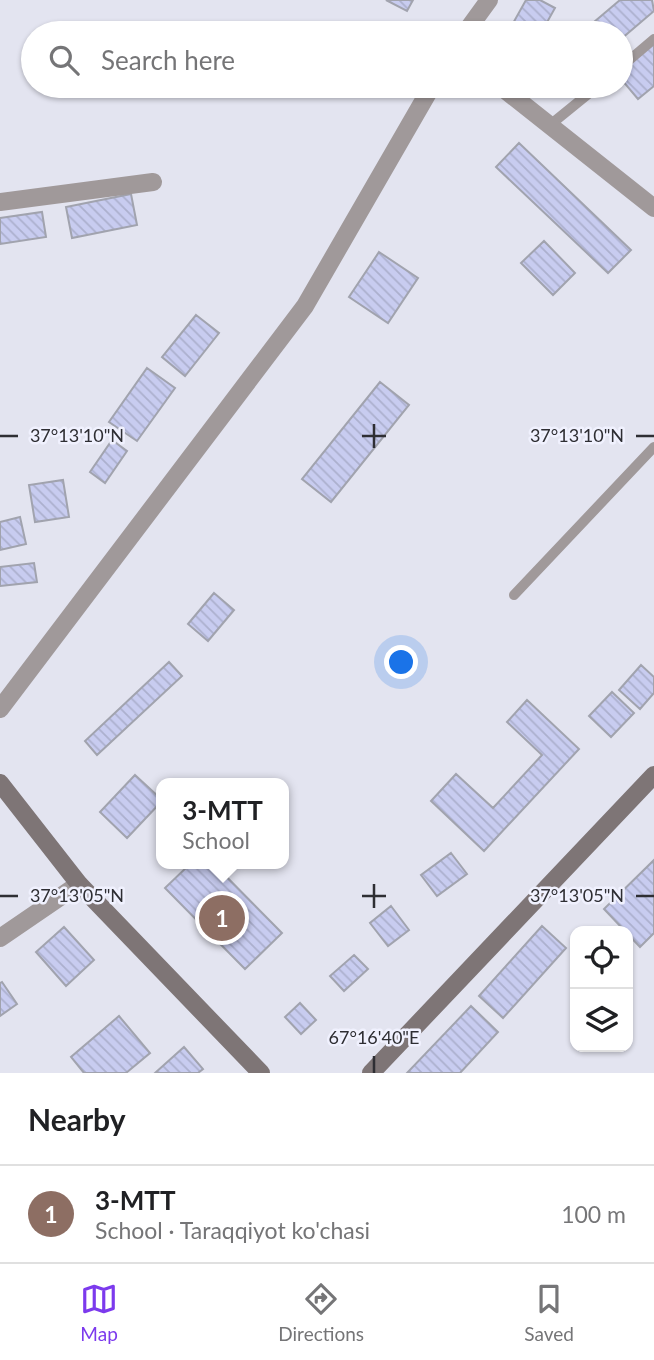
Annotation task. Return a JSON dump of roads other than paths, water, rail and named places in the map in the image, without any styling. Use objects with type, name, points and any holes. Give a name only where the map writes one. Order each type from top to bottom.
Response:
[{"type":"main road","points":[[371,1073],[654,775]]},
{"type":"main road","points":[[0,783],[79,884],[261,1073]]},
{"type":"street","points":[[473,21],[489,0]]},
{"type":"street","points":[[0,709],[305,306],[425,98]]},
{"type":"street","points":[[515,98],[654,208]]},
{"type":"street","points":[[0,202],[153,182]]},
{"type":"street","points":[[0,939],[79,884]]},
{"type":"lane","points":[[633,56],[654,39]]},
{"type":"lane","points":[[550,125],[583,98]]},
{"type":"lane","points":[[513,595],[654,447]]},
{"type":"place","name":"3-MTT","points":[[222,918]]}]
